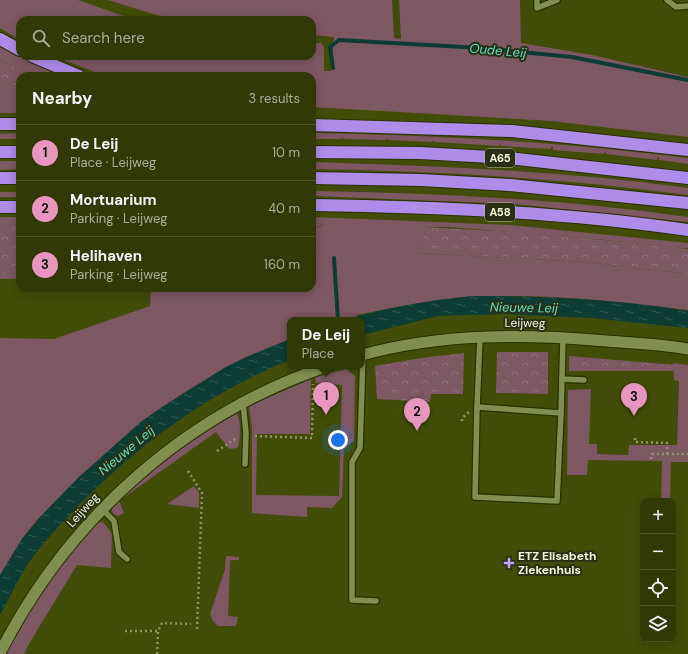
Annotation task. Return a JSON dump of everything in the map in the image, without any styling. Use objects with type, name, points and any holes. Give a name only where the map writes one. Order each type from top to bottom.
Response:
[{"type":"highway","points":[[0,39],[16,48]]},
{"type":"highway","points":[[41,60],[70,72]]},
{"type":"highway","points":[[316,118],[343,125]]},
{"type":"highway","points":[[0,124],[16,124]]},
{"type":"highway","points":[[316,125],[512,131],[688,150]]},
{"type":"highway","points":[[0,152],[16,152]]},
{"type":"highway","name":"A65","points":[[316,152],[420,153],[508,158],[688,178]]},
{"type":"highway","points":[[0,178],[16,178]]},
{"type":"highway","name":"A65","points":[[316,178],[421,180],[503,185],[640,197],[688,203]]},
{"type":"highway","name":"A58","points":[[316,205],[420,207],[508,212],[654,225],[688,230]]},
{"type":"highway","points":[[0,208],[16,207]]},
{"type":"street","name":"Leijweg","points":[[365,354],[441,340],[480,336],[563,337],[688,349]]},
{"type":"street","name":"Leijweg","points":[[0,654],[14,627],[45,577],[102,508],[124,486],[173,446],[243,402],[291,379],[319,369]]},
{"type":"lane","points":[[537,0],[537,8],[556,0]]},
{"type":"lane","points":[[667,0],[676,7],[688,6]]},
{"type":"lane","points":[[480,336],[475,497],[557,501],[563,337]]},
{"type":"lane","points":[[363,369],[360,448],[352,462],[352,600],[376,601]]},
{"type":"lane","points":[[562,379],[584,380]]},
{"type":"lane","points":[[243,402],[246,433],[245,464]]},
{"type":"lane","points":[[477,407],[561,413]]},
{"type":"lane","points":[[102,508],[114,521],[119,552],[128,559]]},
{"type":"path","points":[[217,451],[246,433],[259,437],[312,438],[313,385]]},
{"type":"path","points":[[635,438],[635,442],[667,443],[667,454]]},
{"type":"path","points":[[651,459],[652,454],[688,454]]},
{"type":"path","points":[[188,471],[202,493],[197,630]]},
{"type":"path","points":[[157,654],[158,632],[162,623],[191,624]]},
{"type":"path","points":[[125,631],[158,632]]},
{"type":"green space","points":[[0,0],[78,0],[124,16],[16,16],[16,38],[0,28]]},
{"type":"green space","points":[[108,0],[392,0],[394,38],[401,39],[399,0],[520,0],[521,43],[592,55],[688,77],[688,137],[551,121],[316,107],[316,72],[95,72],[64,60],[316,60],[316,43],[321,43],[324,47],[324,71],[331,71],[334,37],[316,35],[316,16],[162,16]]},
{"type":"green space","points":[[0,44],[16,54],[16,60],[29,60],[58,72],[26,72],[0,60]]},
{"type":"green space","points":[[0,60],[26,72],[16,72],[16,87],[0,79]]},
{"type":"green space","points":[[0,79],[16,87],[16,113],[0,113]]},
{"type":"green space","points":[[16,133],[16,139],[0,139],[0,134]]},
{"type":"green space","points":[[316,133],[500,140],[641,152],[688,158],[688,164],[659,160],[659,157],[657,157],[657,160],[606,154],[606,151],[604,154],[553,150],[553,147],[551,147],[551,149],[501,146],[499,143],[499,146],[434,142],[434,140],[432,142],[388,140],[388,138],[386,140],[343,139],[343,137],[341,139],[316,139]]},
{"type":"green space","points":[[0,161],[16,161],[16,169],[0,170]]},
{"type":"green space","points":[[316,162],[500,170],[594,177],[688,188],[688,195],[594,184],[500,176],[316,169]]},
{"type":"green space","points":[[316,191],[453,195],[547,201],[688,217],[688,222],[515,204],[316,196]]},
{"type":"green space","points":[[0,192],[16,192],[16,197],[0,197]]},
{"type":"green space","points":[[0,217],[16,217],[16,224],[0,224]]},
{"type":"green space","points":[[316,217],[510,225],[688,243],[688,248],[680,248],[688,249],[688,252],[665,246],[594,239],[449,227],[423,227],[423,243],[417,253],[586,262],[688,274],[688,310],[584,299],[505,296],[432,301],[356,315],[358,316],[354,317],[287,317],[287,340],[193,387],[142,421],[79,477],[38,519],[22,539],[0,575],[0,338],[54,339],[150,306],[151,292],[316,292],[316,256],[319,255],[316,239],[316,228],[325,224],[316,223]]},
{"type":"green space","points":[[316,223],[329,224],[321,225],[316,228]]},
{"type":"green space","points":[[0,224],[16,224],[16,273],[0,274]]},
{"type":"green space","points":[[423,227],[515,232],[668,246],[688,252],[688,274],[586,262],[417,253],[423,243]]},
{"type":"green space","points":[[316,240],[319,256],[316,256]]},
{"type":"green space","points":[[16,273],[16,279],[0,279],[0,274]]},
{"type":"green space","points":[[497,352],[548,352],[548,394],[496,393]]},
{"type":"green space","points":[[464,353],[463,394],[431,394],[430,402],[377,399],[375,366],[421,358]]},
{"type":"green space","points":[[569,356],[688,366],[688,371],[569,371]]},
{"type":"green space","points":[[673,363],[688,365],[688,462],[671,462],[670,498],[661,498],[662,461],[588,460],[587,475],[567,475],[568,390],[591,389],[589,444],[597,444],[597,454],[628,455],[629,445],[677,445],[679,381],[674,380]]},
{"type":"green space","points":[[346,369],[355,376],[354,441],[344,449],[342,497],[332,508],[307,507],[307,517],[252,513],[252,428],[249,406],[311,379],[310,434],[257,434],[256,495],[339,496],[342,385],[316,383],[315,377]]},
{"type":"green space","points":[[236,412],[240,425],[238,448],[229,449],[216,432],[119,501],[124,513],[118,516],[113,514],[111,506],[172,451]]},
{"type":"green space","points":[[194,486],[199,493],[199,508],[167,504]]},
{"type":"green space","points":[[103,522],[112,534],[111,568],[77,565],[24,654],[6,654],[22,622],[54,574],[96,523]]},
{"type":"green space","points":[[226,556],[239,557],[239,560],[230,560],[228,616],[238,617],[236,626],[218,626],[213,621],[210,614],[225,569]]},
{"type":"water","name":"Nieuwe Leij","points":[[472,296],[526,297],[607,301],[661,307],[688,311],[688,328],[591,318],[505,314],[438,316],[365,334],[365,317],[355,317],[407,305]]},
{"type":"water","name":"Nieuwe Leij","points":[[287,340],[287,361],[260,373],[203,404],[150,442],[100,484],[38,550],[28,564],[0,615],[0,575],[22,539],[38,519],[79,477],[142,421],[224,368]]},
{"type":"waterway","name":"Oude Leij","points":[[333,68],[330,47],[339,40],[481,48],[572,57],[688,80]]},
{"type":"waterway","name":"Oude Leij","points":[[334,258],[338,317]]},
{"type":"place","name":"De Leij","points":[[326,415]]},
{"type":"place","name":"Helihaven","points":[[634,416]]},
{"type":"place","name":"Mortuarium","points":[[417,431]]},
{"type":"place","name":"ETZ Elisabeth Ziekenhuis","points":[[509,563]]}]
